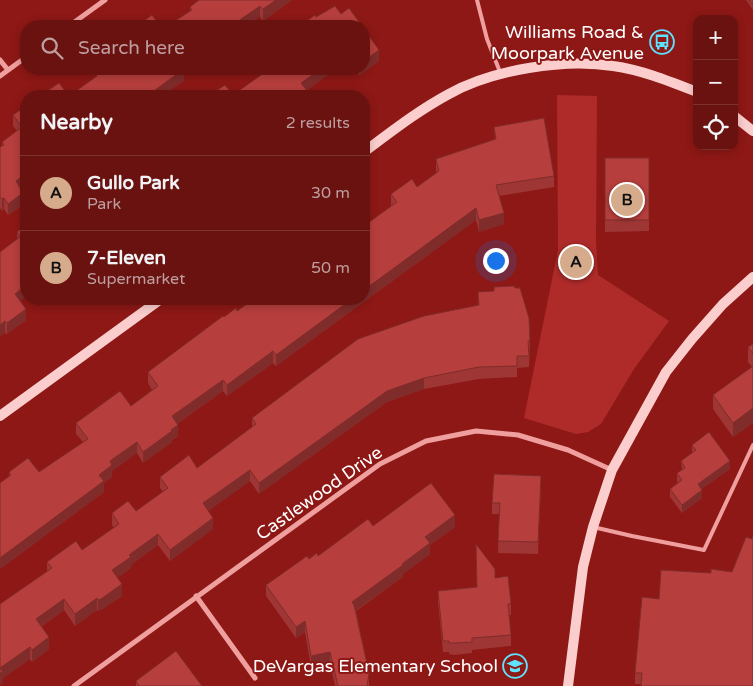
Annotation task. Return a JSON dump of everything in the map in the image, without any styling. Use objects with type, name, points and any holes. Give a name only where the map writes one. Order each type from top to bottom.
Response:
[{"type":"street","points":[[77,20],[105,0]]},
{"type":"street","points":[[0,60],[8,70]]},
{"type":"street","points":[[0,76],[20,61]]},
{"type":"street","points":[[370,148],[409,119],[450,93],[501,74],[534,67],[577,64],[612,65],[653,75],[693,90]]},
{"type":"street","points":[[738,119],[753,131]]},
{"type":"street","points":[[568,686],[583,567],[593,527],[612,470],[666,372],[722,304],[753,277]]},
{"type":"street","points":[[0,416],[153,305]]},
{"type":"street","name":"Castlewood Drive","points":[[74,686],[380,464],[426,440],[476,431],[518,435],[568,450],[612,470]]},
{"type":"street","points":[[196,596],[255,678]]},
{"type":"lane","points":[[477,0],[487,39],[501,74]]},
{"type":"lane","points":[[593,527],[704,550],[753,445]]},
{"type":"shaded area","points":[[557,95],[597,96],[596,241],[598,275],[669,321],[634,369],[601,424],[588,432],[576,434],[524,418],[558,250]]},
{"type":"building","points":[[199,0],[276,0],[263,9],[260,6],[240,20],[176,20],[192,10],[190,7]]},
{"type":"building","points":[[335,6],[341,14],[349,8],[358,20],[308,20],[315,15],[316,17]]},
{"type":"building","points":[[152,15],[156,20],[145,20]]},
{"type":"building","points":[[370,37],[379,50],[370,57]]},
{"type":"building","points":[[176,75],[155,90],[77,90],[97,76]]},
{"type":"building","points":[[261,75],[312,75],[301,83],[306,90],[240,90]]},
{"type":"building","points":[[59,83],[64,90],[49,90]]},
{"type":"building","points":[[225,85],[229,90],[217,90]]},
{"type":"building","points":[[20,110],[20,124],[13,115]]},
{"type":"building","points":[[544,118],[554,176],[496,185],[504,213],[479,220],[476,208],[370,286],[370,222],[397,202],[391,194],[412,179],[417,187],[439,171],[436,159],[496,139],[494,127]]},
{"type":"building","points":[[20,128],[20,178],[16,181],[20,188],[20,195],[8,204],[4,198],[0,197],[0,147],[4,145],[2,142]]},
{"type":"building","points":[[605,158],[649,158],[649,220],[605,220]]},
{"type":"building","points":[[20,237],[20,290],[15,294],[20,301],[20,305],[23,305],[26,309],[7,323],[5,321],[0,325],[0,252]]},
{"type":"building","points":[[514,286],[515,288],[520,288],[529,318],[530,341],[528,341],[529,356],[517,356],[517,366],[479,367],[424,378],[387,391],[259,483],[250,470],[203,503],[213,518],[170,550],[158,534],[129,555],[131,557],[112,570],[122,584],[101,599],[98,600],[97,598],[75,614],[64,599],[36,619],[49,637],[32,650],[30,647],[0,668],[0,604],[52,568],[47,562],[76,541],[82,550],[119,524],[112,513],[128,501],[136,511],[168,488],[160,477],[189,455],[197,468],[256,424],[252,418],[358,339],[424,316],[479,305],[478,292],[494,291],[494,287]]},
{"type":"building","points":[[246,305],[344,305],[276,355],[273,351],[227,385],[223,380],[172,416],[178,425],[143,452],[137,442],[110,461],[112,465],[99,475],[104,481],[0,558],[0,483],[11,475],[9,472],[28,458],[39,472],[88,439],[76,423],[120,391],[131,406],[158,386],[148,372],[223,316],[236,308],[237,311]]},
{"type":"building","points":[[753,344],[753,354],[748,347]]},
{"type":"building","points":[[753,366],[753,408],[733,423],[713,395]]},
{"type":"building","points":[[709,432],[730,461],[698,484],[702,490],[682,505],[670,489],[682,480],[677,473],[685,468],[681,461],[696,450],[692,445]]},
{"type":"building","points":[[494,474],[541,476],[538,542],[498,541],[500,503],[492,503]]},
{"type":"building","points":[[431,483],[455,515],[425,537],[430,543],[352,602],[369,673],[367,686],[338,686],[330,652],[311,656],[305,621],[296,627],[266,585],[307,556],[309,559],[317,553],[318,556],[368,519],[373,526]]},
{"type":"building","points":[[753,536],[753,686],[641,686],[642,673],[635,673],[642,597],[659,599],[661,570],[711,573],[711,569],[732,572],[746,537],[752,539]]},
{"type":"building","points":[[476,544],[495,569],[495,578],[508,576],[511,603],[508,604],[511,635],[472,638],[472,642],[449,643],[449,641],[443,641],[438,591],[477,587]]},
{"type":"building","points":[[176,651],[202,686],[139,686],[136,681]]},
{"type":"place","name":"Williams Road & Moorpark Avenue","points":[[662,42]]},
{"type":"place","name":"7-Eleven","points":[[627,200]]},
{"type":"place","name":"Gullo Park","points":[[576,262]]},
{"type":"place","name":"DeVargas Elementary School","points":[[515,666]]}]
